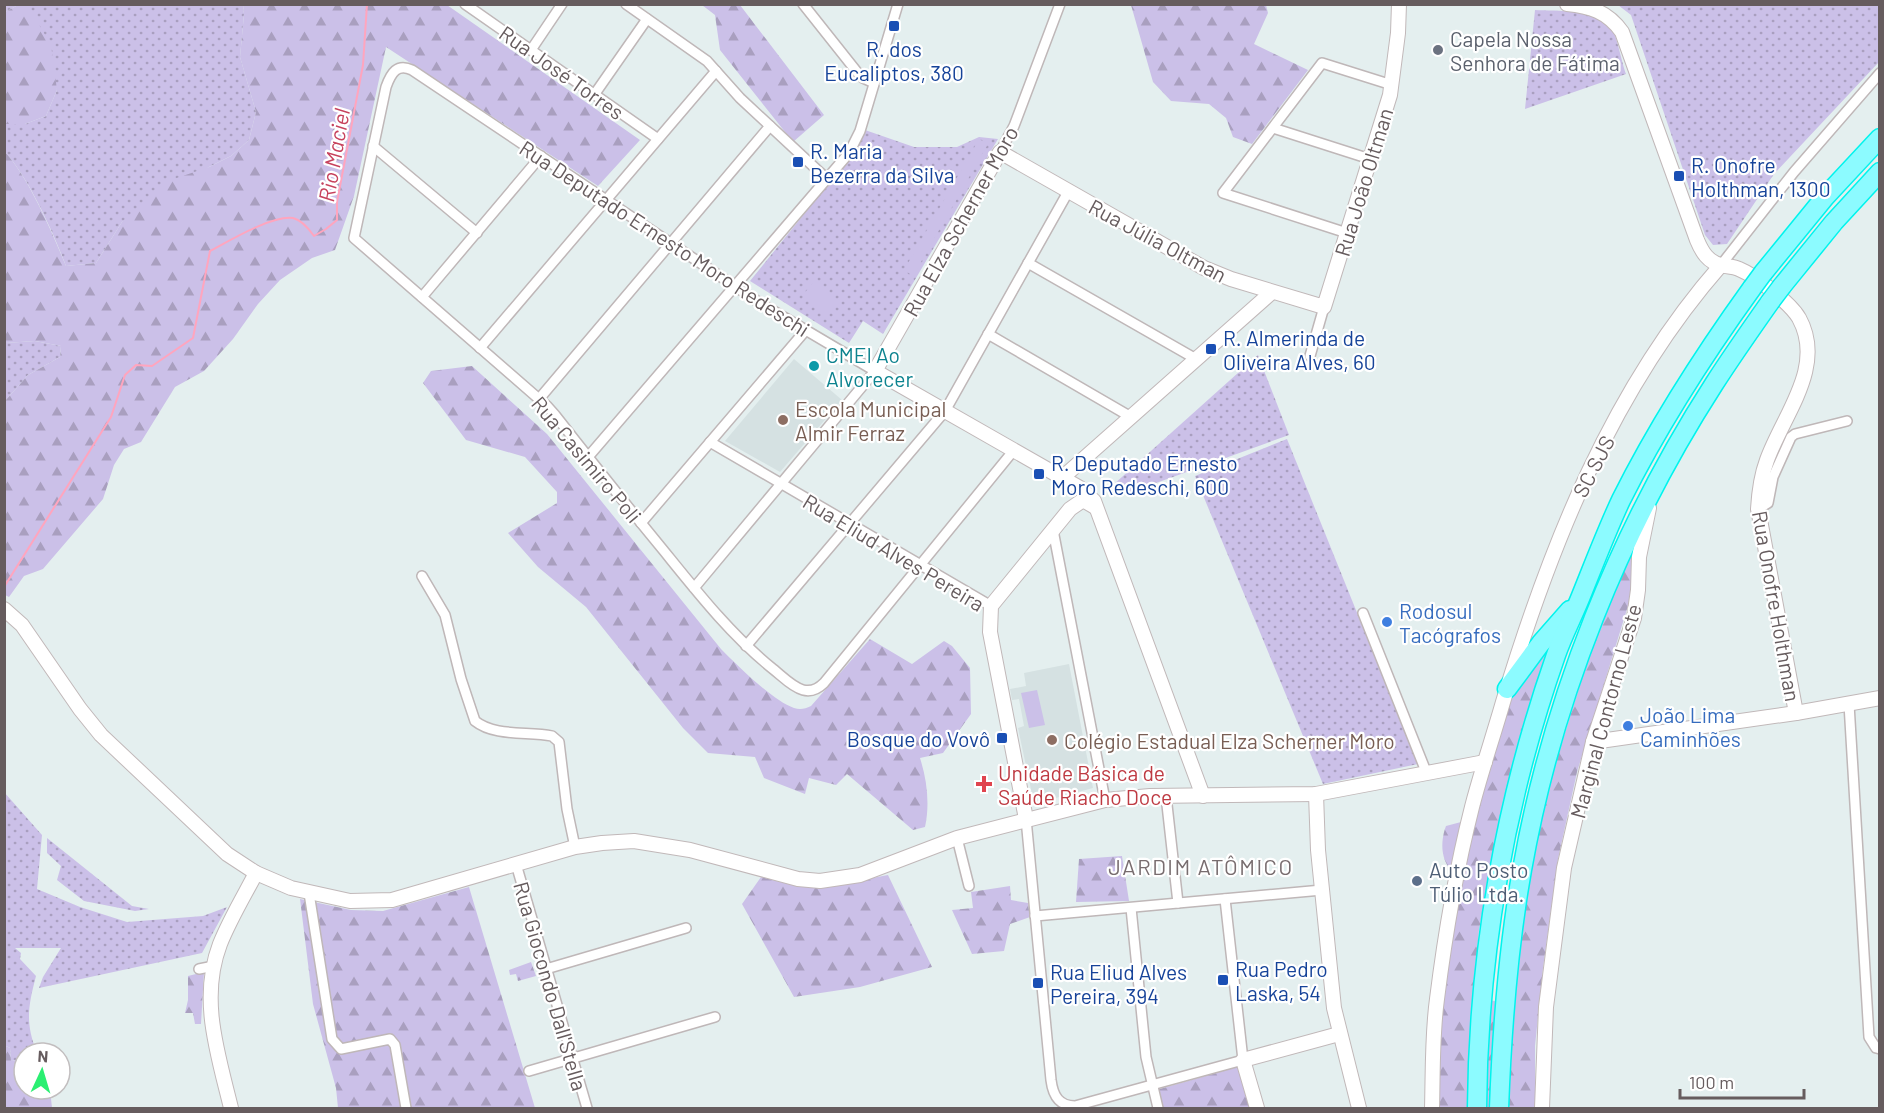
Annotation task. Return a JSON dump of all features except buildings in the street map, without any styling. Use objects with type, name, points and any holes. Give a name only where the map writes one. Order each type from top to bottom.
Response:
[{"type":"highway","points":[[1477,1108],[1482,995],[1492,911],[1505,838],[1519,781],[1557,654],[1600,545],[1641,462],[1682,392],[1752,288],[1825,197],[1880,138]]},
{"type":"highway","points":[[1499,1108],[1509,961],[1522,868],[1557,726],[1587,638],[1623,550],[1652,492],[1713,384],[1782,286],[1834,222],[1880,172]]},
{"type":"highway","points":[[1507,689],[1541,643],[1580,597]]},
{"type":"street","points":[[531,50],[562,4]]},
{"type":"street","points":[[626,4],[707,61],[770,126],[828,180]]},
{"type":"street","points":[[803,4],[857,72],[874,83]]},
{"type":"street","points":[[588,457],[828,180],[854,146],[898,4]]},
{"type":"street","name":"Rua Elza Scherner Moro","points":[[694,588],[875,371],[1014,126],[1060,4]]},
{"type":"street","name":"Rua João Oltman","points":[[1310,356],[1392,85],[1399,4]]},
{"type":"street","name":"Rua Onofre Holthman","points":[[1567,4],[1585,6],[1602,12],[1622,32],[1697,240],[1706,256],[1721,265],[1739,269],[1782,299],[1798,317],[1808,339],[1805,375],[1766,461],[1759,491],[1758,509],[1796,713]]},
{"type":"street","name":"Rua José Torres","points":[[467,5],[658,139]]},
{"type":"street","points":[[594,95],[647,20]]},
{"type":"street","points":[[1347,233],[1223,192],[1322,63],[1392,85]]},
{"type":"street","name":"Rua Deputado Ernesto Moro Redeschi","points":[[373,146],[389,78],[402,67],[412,70],[735,287],[805,331],[1087,493],[1099,511],[1203,796]]},
{"type":"street","points":[[480,348],[716,72]]},
{"type":"street","points":[[1721,265],[1794,172],[1880,73]]},
{"type":"street","points":[[539,399],[770,126]]},
{"type":"street","points":[[1272,128],[1370,159]]},
{"type":"street","points":[[373,146],[477,232]]},
{"type":"street","name":"Rua Casimiro Poli","points":[[373,146],[354,238],[555,415],[729,630],[789,682],[808,690],[824,683],[920,565]]},
{"type":"street","name":"Rua Júlia Oltman","points":[[1000,153],[1197,265],[1231,279],[1324,307]]},
{"type":"street","points":[[422,297],[541,156]]},
{"type":"street","points":[[746,646],[945,411],[1068,192]]},
{"type":"street","points":[[1028,263],[1196,359]]},
{"type":"street","name":"SC SJS","points":[[1507,689],[1554,550],[1597,457],[1659,347],[1689,304],[1721,265]]},
{"type":"street","points":[[1070,509],[1072,490],[1062,478],[1272,292]]},
{"type":"street","points":[[641,523],[805,331]]},
{"type":"street","points":[[988,334],[1131,417]]},
{"type":"street","points":[[1758,509],[1768,503],[1773,477],[1791,436],[1846,421]]},
{"type":"street","name":"Rua Eliud Alves Pereira","points":[[710,442],[991,606],[990,632],[1026,819],[1052,1088],[1059,1101],[1075,1106],[1151,1085]]},
{"type":"street","points":[[920,565],[1014,450]]},
{"type":"street","name":"Marginal Contorno Leste","points":[[1542,1108],[1546,1007],[1557,909],[1593,742],[1636,608],[1639,557],[1652,492]]},
{"type":"street","points":[[991,606],[1070,509],[1083,500],[1092,504],[1099,511]]},
{"type":"street","points":[[1053,530],[1105,800]]},
{"type":"street","points":[[422,576],[445,615],[461,680],[475,721],[495,729],[552,736],[559,742],[567,809],[575,848]]},
{"type":"street","points":[[4,609],[22,625],[80,709],[101,735],[214,843],[241,864],[282,885],[350,901],[392,900],[575,848],[616,842],[650,842],[690,850],[798,879],[820,881],[860,875],[957,838],[1105,800],[1134,796],[1316,794],[1485,762]]},
{"type":"street","points":[[1364,613],[1427,774]]},
{"type":"street","points":[[1432,1108],[1436,1002],[1457,873],[1472,806],[1507,689]]},
{"type":"street","points":[[1593,742],[1796,713],[1880,698]]},
{"type":"street","points":[[1849,704],[1869,1037],[1876,1048],[1880,1049]]},
{"type":"street","points":[[1316,794],[1322,890],[1333,1002],[1359,1108]]},
{"type":"street","points":[[1166,796],[1178,903]]},
{"type":"street","points":[[957,838],[969,886]]},
{"type":"street","name":"Rua Giocondo Dall'Stella","points":[[516,864],[587,1108]]},
{"type":"street","points":[[231,1108],[208,1033],[210,998],[214,966],[228,926],[256,873]]},
{"type":"street","points":[[1035,916],[1322,890]]},
{"type":"street","points":[[309,893],[332,1039],[341,1049],[390,1039],[395,1045],[406,1108]]},
{"type":"street","points":[[1225,899],[1243,1060],[1257,1108]]},
{"type":"street","points":[[1131,908],[1146,1057],[1158,1108]]},
{"type":"street","points":[[546,969],[686,928]]},
{"type":"street","points":[[199,969],[214,966]]},
{"type":"street","points":[[529,1071],[715,1017]]},
{"type":"street","points":[[1151,1085],[1339,1034]]},
{"type":"shaded area","name":"Escola Municipal Almir Ferraz","points":[[794,359],[842,400],[780,472],[725,441]]},
{"type":"shaded area","name":"Colégio Estadual Elza Scherner Moro","points":[[1069,664],[1093,788],[1037,803],[1033,799],[1018,728],[1024,726],[1019,699],[1012,700],[1010,689],[1026,686],[1024,673]]},
{"type":"green space","points":[[5,4],[243,5],[240,57],[256,112],[249,140],[231,156],[209,167],[122,222],[96,263],[66,266],[47,222],[23,176],[5,152],[5,124],[25,124],[46,116],[57,90],[18,5],[5,12]]},
{"type":"green space","points":[[18,5],[31,11],[51,45],[57,90],[46,116],[25,124],[5,124],[5,12]]},
{"type":"green space","points":[[243,5],[447,5],[640,140],[598,186],[386,47],[354,196],[335,250],[312,258],[280,280],[204,371],[175,387],[141,442],[124,449],[114,465],[103,499],[43,569],[24,576],[9,597],[5,595],[5,401],[28,375],[60,357],[61,346],[35,341],[5,343],[5,152],[23,176],[47,222],[66,266],[96,263],[122,222],[168,181],[209,167],[231,156],[249,140],[256,112],[240,57]]},
{"type":"green space","points":[[702,5],[740,5],[824,115],[793,142],[720,50],[715,15]]},
{"type":"green space","points":[[1131,5],[1266,5],[1268,13],[1254,44],[1308,70],[1252,144],[1233,137],[1226,118],[1209,104],[1171,101],[1153,82]]},
{"type":"green space","points":[[1618,5],[1879,5],[1879,62],[1774,174],[1727,244],[1713,245],[1705,235],[1631,15]]},
{"type":"green space","points":[[1535,10],[1576,12],[1597,17],[1606,22],[1614,32],[1626,74],[1525,109]]},
{"type":"green space","points":[[865,130],[914,147],[957,147],[979,137],[998,139],[883,334],[863,321],[849,343],[750,281],[855,151]]},
{"type":"green space","points":[[979,139],[988,144],[913,276],[904,270]]},
{"type":"green space","points":[[814,281],[837,300],[827,314],[803,295]]},
{"type":"green space","points":[[35,341],[61,346],[60,357],[28,375],[5,401],[5,343]]},
{"type":"green space","points":[[1258,355],[1289,435],[1120,496],[1113,485]]},
{"type":"green space","points":[[472,366],[547,434],[721,649],[756,682],[785,704],[798,709],[811,706],[870,639],[912,664],[944,641],[952,646],[970,668],[971,714],[943,753],[920,758],[927,792],[925,827],[913,830],[847,774],[836,785],[809,778],[805,794],[764,778],[755,757],[708,753],[683,728],[586,607],[538,567],[508,533],[557,503],[557,492],[525,457],[466,440],[423,383],[431,371]]},
{"type":"green space","points":[[1287,439],[1418,764],[1323,784],[1195,476]]},
{"type":"green space","points":[[1633,548],[1631,596],[1577,772],[1558,859],[1535,1046],[1535,1108],[1507,1108],[1507,1062],[1524,895],[1542,806],[1584,672],[1608,605]]},
{"type":"green space","points":[[1558,629],[1521,735],[1487,887],[1479,930],[1471,1014],[1467,1108],[1438,1108],[1441,1001],[1459,881],[1510,690]]},
{"type":"green space","points":[[1037,690],[1045,725],[1029,728],[1021,693]]},
{"type":"green space","points":[[4,792],[42,835],[37,889],[80,907],[127,922],[203,916],[227,907],[202,953],[39,988],[61,948],[15,948],[21,953],[20,959],[36,976],[29,1015],[33,1041],[12,1041],[11,1061],[10,1048],[4,1045]]},
{"type":"green space","points":[[1461,822],[1450,869],[1443,854],[1444,831],[1446,826]]},
{"type":"green space","points":[[47,838],[132,906],[149,909],[135,911],[84,901],[57,880],[61,866],[47,853]]},
{"type":"green space","points":[[1122,856],[1129,901],[1076,902],[1079,859]]},
{"type":"green space","points":[[888,875],[932,967],[860,987],[794,997],[742,904],[761,877],[797,886],[825,887]]},
{"type":"green space","points":[[1010,886],[1011,900],[1028,903],[1030,917],[1010,924],[1004,951],[972,954],[952,910],[973,908],[971,892]]},
{"type":"green space","points":[[469,887],[535,1108],[338,1108],[336,1088],[313,1004],[300,899],[351,910],[383,911]]},
{"type":"green space","points":[[531,962],[536,976],[518,981],[516,974],[510,975],[509,970]]},
{"type":"green space","points":[[204,972],[201,1024],[195,1024],[193,1013],[185,1013],[188,1000],[188,976]]},
{"type":"green space","points":[[1488,1000],[1500,1002],[1494,1108],[1483,1108]]},
{"type":"green space","points":[[4,1045],[10,1048],[12,1061],[12,1101],[51,1101],[52,1108],[5,1108]]},
{"type":"green space","points":[[1241,1066],[1250,1108],[1161,1108],[1156,1090]]},
{"type":"waterway","name":"Rio Maciel","points":[[4,587],[111,417],[125,375],[136,365],[152,366],[193,338],[210,251],[274,220],[296,219],[305,225],[314,236],[337,220],[337,202],[363,65],[367,4]]},
{"type":"place","name":"R. dos Eucaliptos, 380","points":[[894,26]]},
{"type":"place","name":"Capela Nossa Senhora de Fátima","points":[[1438,50]]},
{"type":"place","name":"R. Maria Bezerra da Silva","points":[[798,162]]},
{"type":"place","name":"R. Onofre Holthman, 1300","points":[[1679,176]]},
{"type":"place","name":"R. Almerinda de Oliveira Alves, 60","points":[[1211,349]]},
{"type":"place","name":"CMEI Ao Alvorecer","points":[[814,366]]},
{"type":"place","name":"Escola Municipal Almir Ferraz","points":[[783,420]]},
{"type":"place","name":"R. Deputado Ernesto Moro Redeschi, 600","points":[[1039,474]]},
{"type":"place","name":"Rodosul Tacógrafos","points":[[1387,622]]},
{"type":"place","name":"João Lima Caminhões","points":[[1628,726]]},
{"type":"place","name":"Bosque do Vovô","points":[[1002,738]]},
{"type":"place","name":"Colégio Estadual Elza Scherner Moro","points":[[1052,740]]},
{"type":"place","name":"Unidade Básica de Saúde Riacho Doce","points":[[984,784]]},
{"type":"place","name":"Auto Posto Túlio Ltda.","points":[[1417,881]]},
{"type":"place","name":"Rua Pedro Laska, 54","points":[[1223,980]]},
{"type":"place","name":"Rua Eliud Alves Pereira, 394","points":[[1038,983]]},
{"type":"district","name":"JARDIM ATÔMICO","points":[[1201,866]]}]
